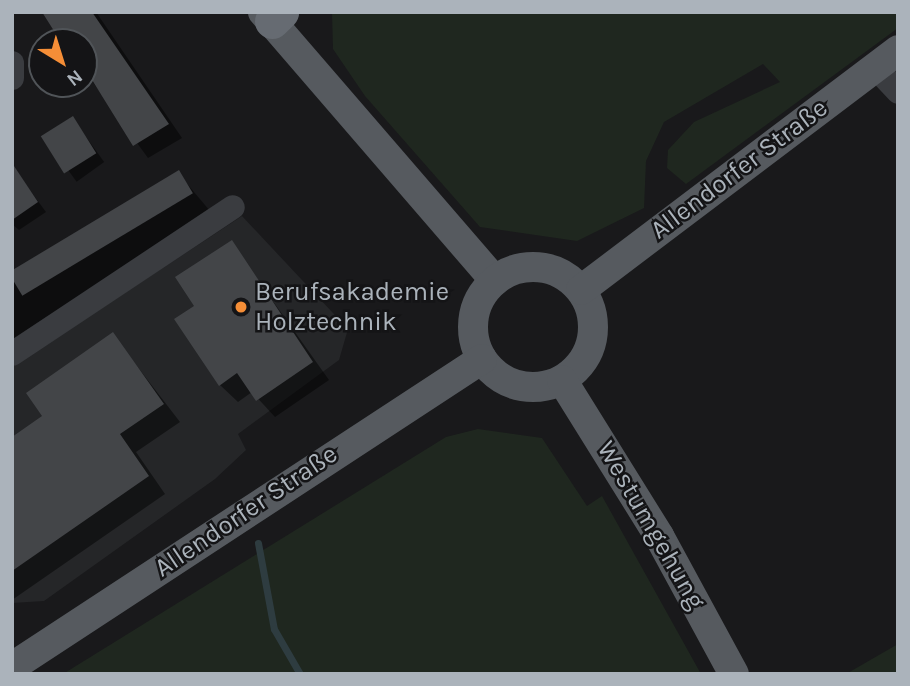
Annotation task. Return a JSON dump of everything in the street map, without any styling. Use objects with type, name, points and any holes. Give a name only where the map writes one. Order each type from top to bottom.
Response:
[{"type":"main road","points":[[272,15],[495,281]]},
{"type":"main road","name":"Allendorfer Straße","points":[[581,290],[886,59]]},
{"type":"main road","points":[[540,267],[581,290],[591,308],[592,339],[578,368],[562,380],[527,387],[494,373],[482,359],[474,318],[495,281],[540,267]]},
{"type":"main road","name":"Allendorfer Straße","points":[[12,667],[482,359]]},
{"type":"main road","name":"Westumgehung","points":[[562,380],[659,536],[734,674]]},
{"type":"lane","points":[[886,59],[898,92]]},
{"type":"lane","points":[[12,354],[233,207]]},
{"type":"shaded area","points":[[898,12],[898,28],[686,184],[667,168],[668,150],[694,122],[780,82],[763,64],[664,122],[646,161],[644,208],[577,241],[480,227],[365,96],[333,49],[332,13]]},
{"type":"shaded area","points":[[242,216],[348,329],[339,360],[238,434],[246,450],[215,479],[44,601],[12,603],[12,367]]},
{"type":"shaded area","points":[[478,429],[542,438],[587,506],[602,496],[701,674],[63,674],[446,437]]},
{"type":"shaded area","points":[[898,644],[898,674],[846,674]]},
{"type":"building","points":[[42,12],[92,12],[169,124],[133,146],[98,90],[98,28],[52,28]]},
{"type":"building","points":[[73,116],[96,153],[64,173],[41,136]]},
{"type":"building","points":[[14,166],[38,202],[12,220],[12,168]]},
{"type":"building","points":[[179,170],[193,193],[22,296],[12,278],[12,270]]},
{"type":"building","points":[[232,240],[313,362],[256,401],[237,373],[219,386],[174,319],[194,306],[175,277]]},
{"type":"building","points":[[113,332],[164,404],[120,434],[149,476],[12,571],[12,437],[42,416],[26,393]]},
{"type":"waterway","points":[[258,543],[274,629],[300,674]]},
{"type":"place","name":"Berufsakademie Holztechnik","points":[[241,307]]}]
